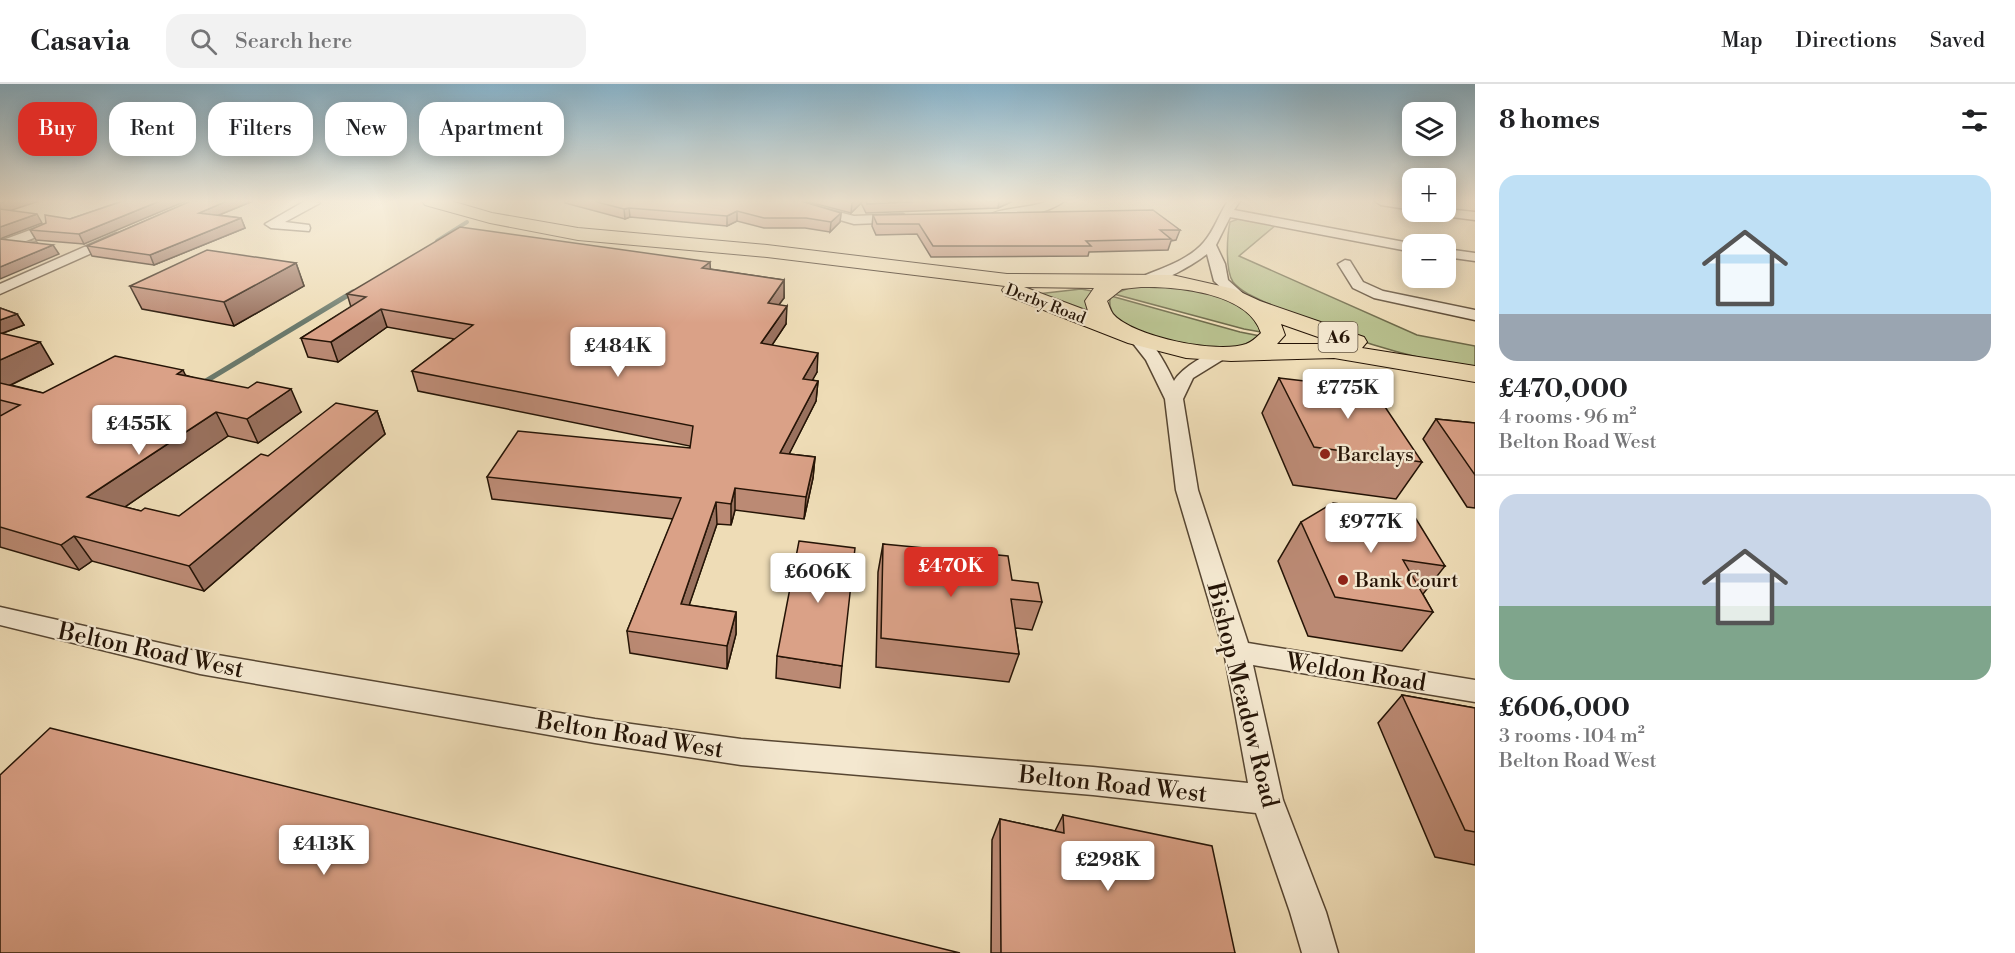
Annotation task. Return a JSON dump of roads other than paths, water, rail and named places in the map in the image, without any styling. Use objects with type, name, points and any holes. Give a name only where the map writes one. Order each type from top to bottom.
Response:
[{"type":"highway","name":"Derby Road","points":[[662,242],[768,251],[967,276],[1040,282],[1123,282]]},
{"type":"highway","name":"Derby Road","points":[[967,276],[1040,298],[1130,334]]},
{"type":"highway","name":"A6","points":[[1429,365],[1329,333],[1199,286],[1146,280],[1123,282],[1101,292],[1096,301],[1098,312],[1103,318],[1130,334],[1179,350],[1223,354],[1334,351],[1475,374]]},
{"type":"highway","name":"A6","points":[[1246,302],[1270,321],[1273,335],[1264,346],[1249,352]]},
{"type":"street","points":[[0,290],[106,242]]},
{"type":"street","points":[[1146,280],[1177,268],[1211,242]]},
{"type":"street","points":[[1384,242],[1402,246]]},
{"type":"street","points":[[4,244],[42,246]]},
{"type":"street","points":[[1209,245],[1218,264],[1221,281],[1246,302]]},
{"type":"street","points":[[64,248],[86,250]]},
{"type":"street","points":[[1456,255],[1475,258]]},
{"type":"street","points":[[1342,267],[1361,287],[1379,295],[1475,315]]},
{"type":"street","name":"Bishop Meadow Road","points":[[1130,334],[1154,359],[1174,399],[1187,490],[1237,652],[1267,800],[1308,912],[1320,953]]},
{"type":"street","points":[[1174,399],[1186,375],[1223,354]]},
{"type":"street","name":"Belton Road West","points":[[0,616],[200,663],[276,677],[572,727],[741,752],[1094,781],[1267,800]]},
{"type":"street","name":"Weldon Road","points":[[1237,652],[1475,691]]},
{"type":"waterway","points":[[201,384],[353,292]]},
{"type":"place","name":"Barclays","points":[[1325,454]]},
{"type":"place","name":"Bank Court","points":[[1343,580]]}]
